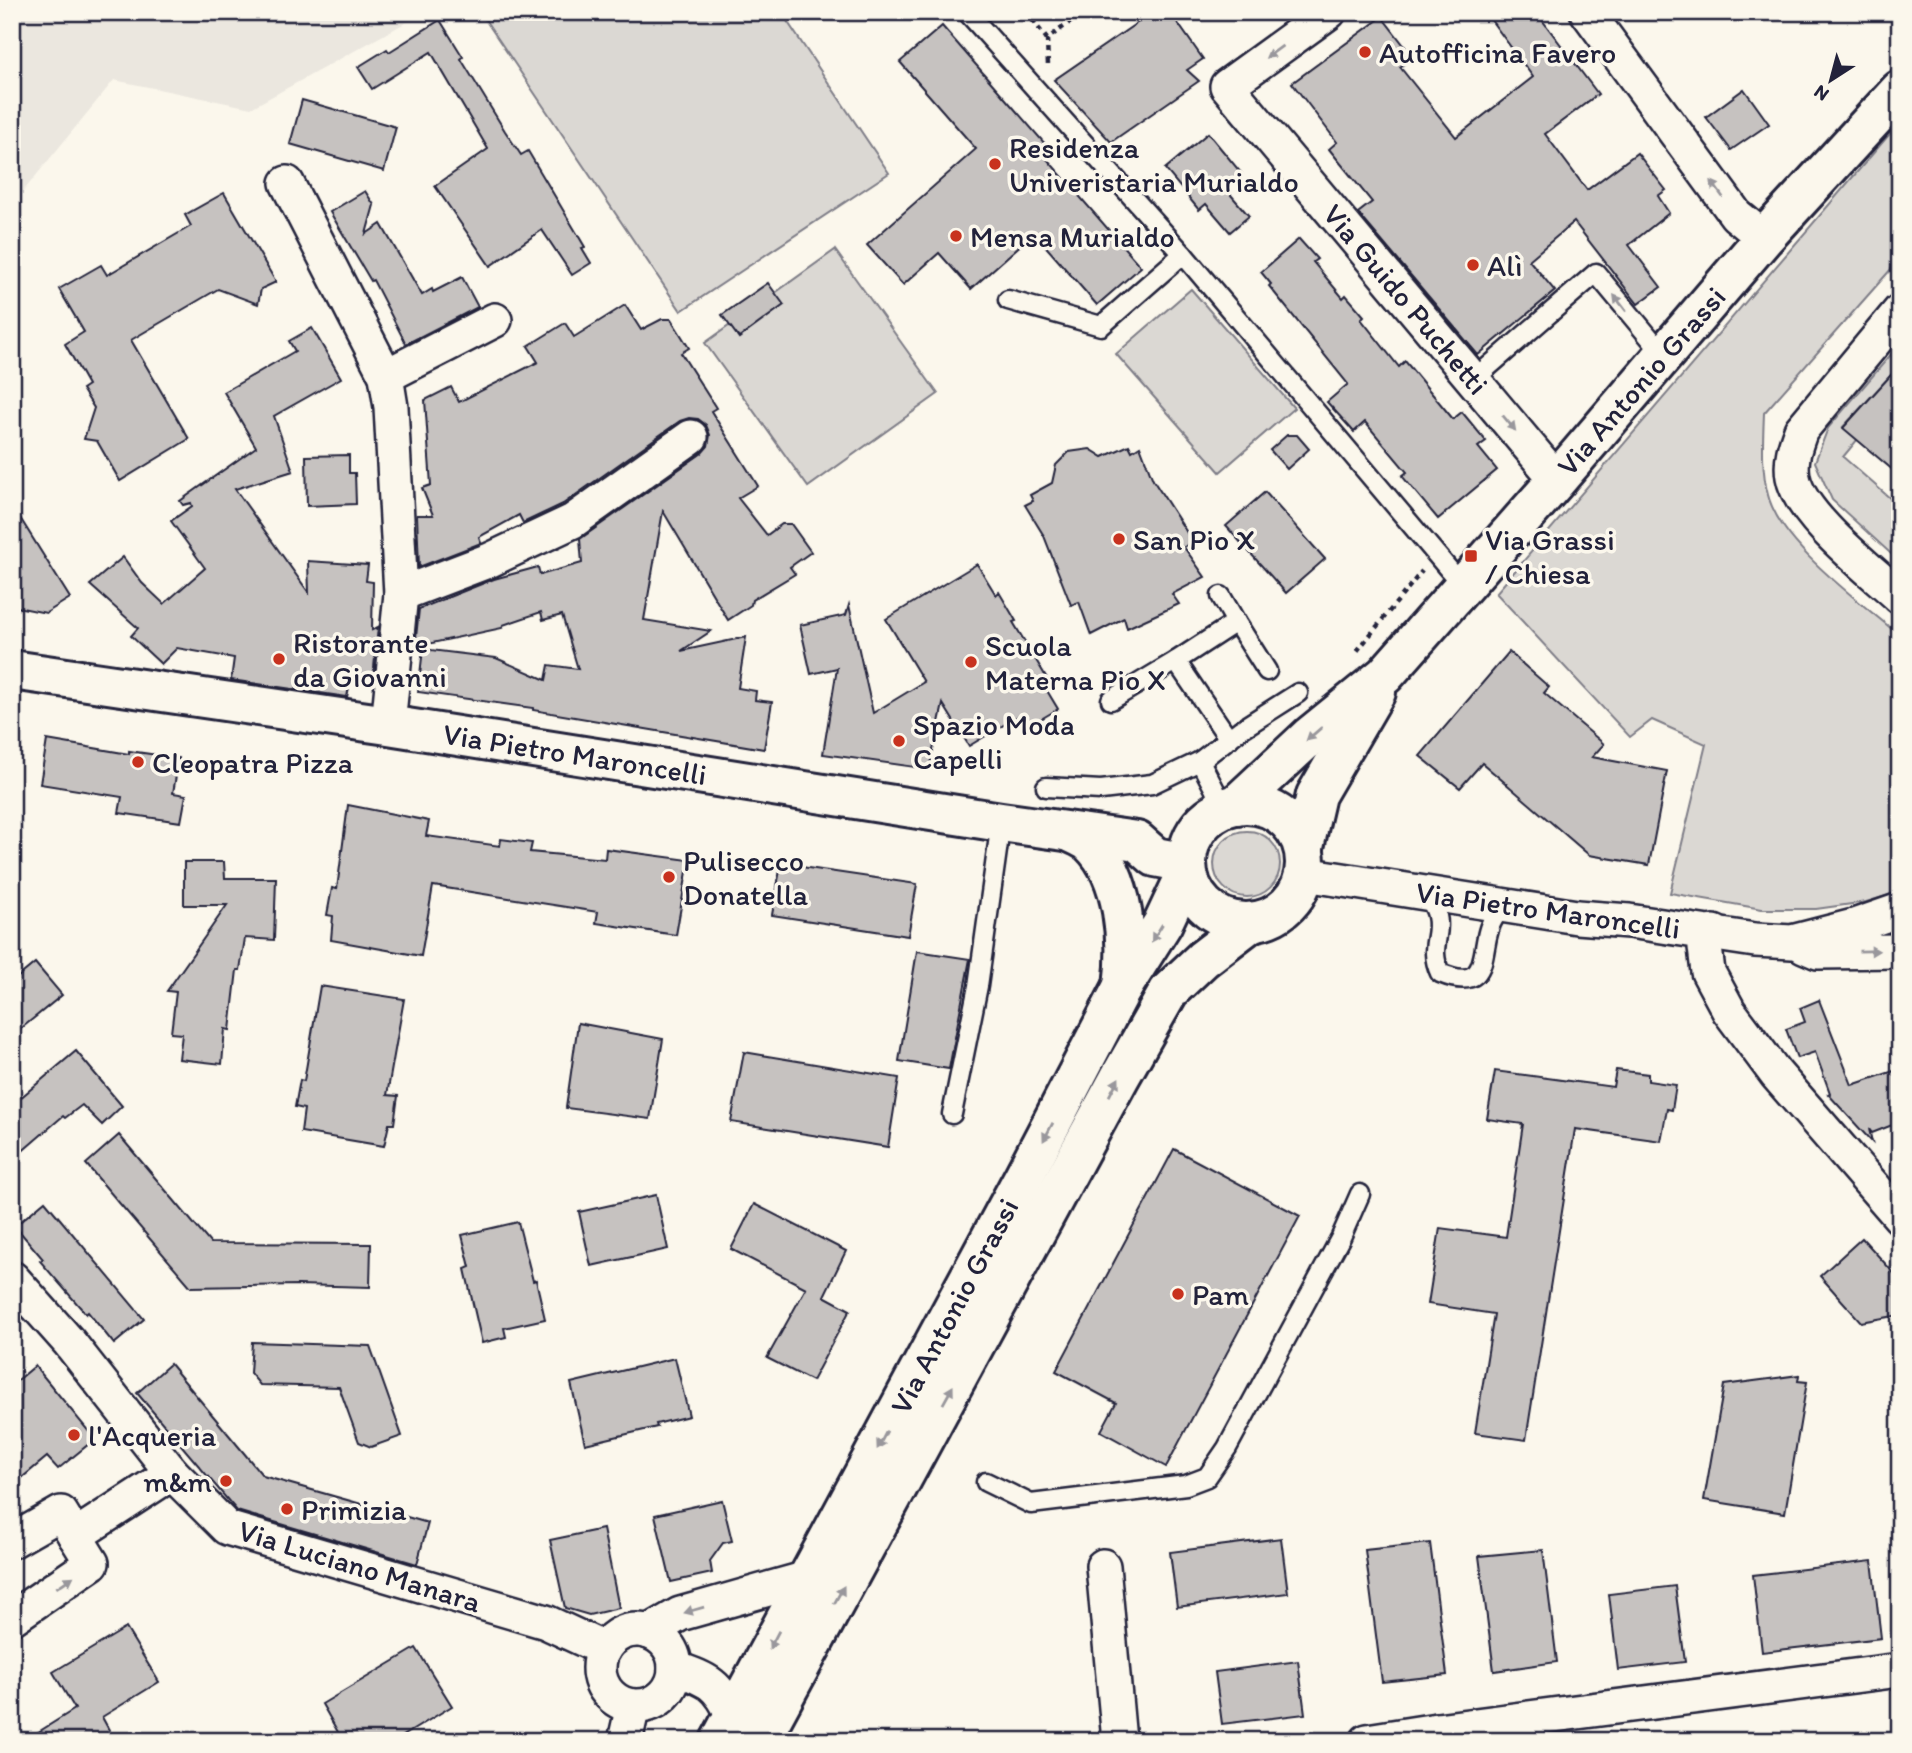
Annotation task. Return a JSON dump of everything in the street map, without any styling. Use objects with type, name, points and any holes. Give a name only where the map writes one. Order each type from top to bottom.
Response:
[{"type":"street","name":"Via Guido Puchetti","points":[[1329,12],[1227,86],[1557,480]]},
{"type":"street","points":[[1587,12],[1736,215],[1764,238]]},
{"type":"street","name":"Via Antonio Grassi","points":[[1219,812],[1385,675],[1557,480],[1764,238],[1900,90]]},
{"type":"street","points":[[287,183],[386,376],[391,407],[401,594],[388,725]]},
{"type":"street","points":[[1900,311],[1811,415],[1797,440],[1792,465],[1794,479],[1807,507],[1820,523],[1900,597]]},
{"type":"street","points":[[386,376],[495,320]]},
{"type":"street","points":[[401,594],[490,560],[573,521],[691,437]]},
{"type":"street","name":"Via Pietro Maroncelli","points":[[12,670],[388,725],[1137,841],[1155,857],[1187,867]]},
{"type":"street","name":"Via Antonio Grassi","points":[[1305,861],[1316,795],[1385,675]]},
{"type":"street","points":[[1137,841],[1155,828],[1219,812],[1258,805],[1278,813],[1294,828],[1305,861],[1302,885],[1290,904],[1272,917],[1250,923],[1228,920],[1209,909],[1194,892],[1187,867],[1191,841],[1219,812]]},
{"type":"street","points":[[1072,833],[1090,842],[1105,860],[1115,884],[1125,937],[1126,965],[1122,988]]},
{"type":"street","name":"Via Pietro Maroncelli","points":[[1305,861],[1427,894],[1577,917],[1714,932],[1755,940],[1792,942],[1854,926],[1900,910]]},
{"type":"street","name":"Via Antonio Grassi","points":[[737,1733],[807,1578],[1122,988],[1163,923],[1187,867]]},
{"type":"street","name":"Via Antonio Grassi","points":[[737,1733],[1169,991],[1203,959],[1250,923]]},
{"type":"street","points":[[1714,932],[1705,947],[1708,972],[1729,1011],[1776,1074],[1900,1217]]},
{"type":"street","name":"Via Pietro Maroncelli","points":[[1792,942],[1818,952],[1900,951]]},
{"type":"street","name":"Via Luciano Manara","points":[[12,1278],[69,1342],[172,1473],[228,1528],[545,1622],[604,1649]]},
{"type":"street","points":[[75,1536],[172,1473]]},
{"type":"street","points":[[12,1541],[61,1513],[92,1563],[12,1618]]},
{"type":"street","points":[[1103,1566],[1119,1741]]},
{"type":"street","points":[[649,1632],[680,1614],[807,1578]]},
{"type":"street","points":[[624,1632],[649,1632],[668,1646],[675,1668],[673,1681],[667,1692],[646,1705],[621,1703],[610,1696],[603,1686],[599,1661],[612,1639],[624,1632]]},
{"type":"street","points":[[675,1668],[704,1679],[723,1693],[737,1733]]},
{"type":"street","points":[[1367,1741],[1437,1735],[1900,1670]]},
{"type":"street","points":[[625,1741],[633,1706]]},
{"type":"lane","points":[[967,12],[1182,254],[1462,585]]},
{"type":"lane","points":[[1007,300],[1101,326],[1182,254]]},
{"type":"lane","points":[[1473,380],[1597,274],[1637,326],[1664,355]]},
{"type":"lane","points":[[1221,596],[1267,671]]},
{"type":"lane","points":[[1111,700],[1236,622]]},
{"type":"lane","points":[[1176,661],[1229,739]]},
{"type":"lane","points":[[1046,787],[1101,790],[1152,784],[1200,761],[1298,693]]},
{"type":"lane","points":[[1200,761],[1215,790],[1219,812]]},
{"type":"lane","points":[[952,1114],[978,986],[1001,822]]},
{"type":"lane","points":[[1427,894],[1438,916],[1434,949],[1436,963],[1440,973],[1454,979],[1467,979],[1476,973],[1484,960],[1493,920],[1506,906]]},
{"type":"lane","points":[[986,1482],[1031,1504],[1186,1485],[1208,1477],[1227,1448],[1297,1319],[1341,1237],[1360,1194]]},
{"type":"path","points":[[1026,12],[1047,39],[1084,12]]},
{"type":"path","points":[[1350,659],[1436,554]]},
{"type":"shaded area","points":[[12,12],[425,12],[251,108],[114,80],[12,205]]},
{"type":"shaded area","points":[[480,12],[781,12],[889,173],[681,311]]},
{"type":"shaded area","points":[[1900,122],[1900,259],[1764,413],[1763,444],[1768,495],[1788,534],[1824,572],[1900,636],[1900,892],[1866,902],[1816,909],[1762,909],[1670,893],[1706,744],[1652,720],[1630,737],[1496,593]]},
{"type":"shaded area","points":[[835,250],[938,394],[808,487],[705,343]]},
{"type":"shaded area","points":[[1191,289],[1294,408],[1220,472],[1116,354]]},
{"type":"shaded area","points":[[1900,344],[1900,365],[1843,427],[1858,439],[1843,457],[1900,507],[1900,562],[1832,500],[1815,462],[1828,428]]},
{"type":"shaded area","points":[[1247,831],[1260,833],[1270,841],[1278,851],[1278,877],[1270,887],[1260,895],[1247,897],[1234,895],[1224,887],[1216,877],[1214,864],[1216,851],[1224,841],[1234,833]]},
{"type":"building","points":[[1153,12],[1170,12],[1203,59],[1187,70],[1199,81],[1111,142],[1054,80]]},
{"type":"building","points":[[1485,12],[1536,12],[1598,94],[1545,134],[1587,190],[1637,153],[1666,190],[1658,196],[1669,213],[1629,245],[1661,287],[1638,304],[1574,222],[1529,260],[1555,291],[1478,355],[1358,213],[1372,202],[1329,149],[1337,142],[1292,83],[1382,17],[1413,57],[1400,67],[1456,137],[1533,77]]},
{"type":"building","points":[[440,20],[505,131],[521,155],[528,151],[585,247],[582,248],[591,263],[572,275],[542,230],[490,266],[435,186],[488,149],[431,52],[372,89],[358,67],[387,49],[389,52]]},
{"type":"building","name":"Residenza Univeristaria Murialdo","points":[[942,26],[1053,153],[1047,159],[1141,267],[1097,305],[1034,233],[971,289],[939,253],[903,285],[867,245],[976,149],[900,62]]},
{"type":"building","points":[[1744,89],[1769,124],[1731,150],[1706,117]]},
{"type":"building","points":[[302,100],[396,127],[384,171],[290,144]]},
{"type":"building","points":[[1208,133],[1242,174],[1225,188],[1249,216],[1230,232],[1206,204],[1199,210],[1165,169]]},
{"type":"building","points":[[365,191],[374,205],[366,234],[381,224],[422,295],[462,277],[478,307],[406,344],[373,280],[371,281],[330,212]]},
{"type":"building","points":[[224,193],[276,282],[261,289],[258,304],[218,289],[131,340],[189,439],[120,481],[97,441],[84,439],[94,408],[82,389],[88,385],[65,344],[84,332],[59,289],[101,265],[107,275],[191,226],[185,215]]},
{"type":"building","points":[[1299,239],[1317,259],[1313,262],[1343,298],[1346,295],[1364,316],[1361,319],[1399,367],[1405,361],[1453,419],[1462,412],[1486,441],[1478,447],[1497,470],[1438,519],[1402,476],[1407,472],[1365,422],[1354,432],[1327,402],[1348,384],[1269,286],[1271,284],[1261,272]]},
{"type":"building","points":[[768,283],[784,305],[739,338],[722,315]]},
{"type":"building","points":[[625,305],[641,330],[662,319],[671,319],[689,348],[681,353],[716,408],[711,411],[758,486],[738,498],[767,535],[782,524],[791,524],[811,552],[790,567],[795,574],[752,600],[751,605],[728,620],[663,511],[644,620],[711,631],[681,651],[746,637],[738,688],[756,691],[755,700],[772,702],[764,749],[533,708],[418,692],[423,649],[496,658],[546,680],[549,665],[578,669],[562,615],[543,620],[541,612],[503,625],[502,628],[423,645],[424,641],[415,647],[419,609],[494,579],[538,567],[540,575],[582,563],[580,539],[702,453],[708,446],[710,435],[706,425],[698,419],[680,421],[563,504],[523,523],[519,515],[479,537],[481,543],[419,567],[417,515],[433,515],[422,488],[431,485],[425,400],[451,387],[459,402],[538,362],[528,346],[565,323],[574,337]]},
{"type":"building","points":[[312,328],[341,378],[274,416],[293,471],[235,489],[309,593],[308,561],[368,565],[366,581],[373,582],[372,630],[378,627],[373,678],[366,684],[350,682],[347,697],[231,680],[234,658],[177,648],[161,664],[131,636],[138,628],[90,585],[123,557],[142,583],[164,604],[205,568],[171,521],[192,506],[191,503],[183,505],[180,501],[256,447],[224,392],[295,351],[289,341]]},
{"type":"building","points":[[1900,365],[1900,476],[1843,428]]},
{"type":"building","points":[[1287,435],[1297,435],[1309,449],[1287,469],[1270,450]]},
{"type":"building","name":"San Pio X","points":[[1129,445],[1132,451],[1140,446],[1153,480],[1193,542],[1184,547],[1205,577],[1172,594],[1179,604],[1127,628],[1124,618],[1091,635],[1079,602],[1071,605],[1044,536],[1025,505],[1033,501],[1030,495],[1052,483],[1056,465],[1069,452],[1090,449],[1103,457]]},
{"type":"building","points":[[349,455],[349,473],[355,473],[356,504],[307,506],[306,456]]},
{"type":"building","points":[[1265,492],[1325,559],[1286,593],[1226,526]]},
{"type":"building","points":[[12,505],[70,598],[46,613],[12,606]]},
{"type":"building","points":[[977,564],[996,595],[999,592],[1016,621],[1013,622],[1051,685],[1046,689],[1058,709],[1024,729],[1017,717],[969,746],[943,704],[929,769],[823,754],[837,668],[811,674],[800,625],[846,615],[849,605],[873,713],[924,682],[886,619]]},
{"type":"building","points":[[1509,652],[1549,687],[1544,693],[1604,744],[1592,757],[1667,771],[1649,865],[1589,855],[1482,763],[1460,788],[1420,756]]},
{"type":"building","points":[[47,740],[129,754],[129,751],[179,758],[173,793],[186,795],[181,822],[119,813],[122,797],[40,784]]},
{"type":"building","points":[[348,805],[429,821],[426,836],[500,846],[501,839],[532,843],[530,852],[605,859],[606,849],[689,860],[676,935],[596,923],[598,912],[433,886],[421,956],[331,940],[333,916],[327,915],[332,888],[337,889]]},
{"type":"building","points":[[184,862],[224,862],[225,878],[276,878],[274,940],[245,938],[240,970],[237,970],[230,1030],[225,1029],[222,1064],[179,1059],[182,1034],[171,1033],[176,992],[167,991],[227,905],[184,905]]},
{"type":"building","points":[[781,864],[917,884],[908,936],[772,915]]},
{"type":"building","points":[[917,951],[970,959],[949,1069],[899,1061]]},
{"type":"building","points":[[35,963],[62,995],[12,1036],[12,982]]},
{"type":"building","points":[[320,986],[404,999],[387,1095],[398,1096],[394,1124],[389,1124],[384,1146],[301,1132],[304,1109],[295,1107],[300,1080],[304,1081]]},
{"type":"building","points":[[1819,1000],[1852,1085],[1900,1069],[1900,1122],[1872,1133],[1869,1129],[1872,1142],[1828,1094],[1830,1093],[1815,1052],[1797,1058],[1786,1029],[1805,1022],[1800,1008]]},
{"type":"building","points":[[578,1023],[663,1039],[650,1119],[566,1108]]},
{"type":"building","points":[[76,1051],[122,1106],[102,1125],[82,1105],[65,1118],[63,1116],[12,1160],[12,1105]]},
{"type":"building","points":[[744,1052],[899,1078],[888,1147],[731,1122]]},
{"type":"building","points":[[1616,1070],[1648,1074],[1648,1081],[1676,1085],[1672,1110],[1667,1109],[1661,1141],[1575,1129],[1526,1440],[1475,1433],[1494,1314],[1428,1304],[1440,1228],[1506,1237],[1523,1124],[1487,1119],[1495,1071],[1613,1087]]},
{"type":"building","points":[[119,1135],[210,1243],[371,1244],[370,1287],[191,1287],[86,1164]]},
{"type":"building","name":"Pam","points":[[1174,1149],[1300,1216],[1166,1467],[1101,1431],[1116,1403],[1056,1371]]},
{"type":"building","points":[[656,1195],[668,1249],[591,1266],[579,1212]]},
{"type":"building","points":[[45,1201],[144,1319],[114,1344],[40,1261],[43,1259],[15,1226]]},
{"type":"building","points":[[754,1204],[846,1251],[824,1296],[850,1310],[812,1381],[767,1358],[806,1288],[731,1249]]},
{"type":"building","points":[[518,1222],[545,1319],[504,1328],[506,1337],[482,1343],[465,1269],[470,1267],[462,1235]]},
{"type":"building","points":[[1862,1238],[1900,1280],[1900,1315],[1861,1322],[1820,1276]]},
{"type":"building","points":[[252,1342],[370,1346],[402,1436],[371,1447],[359,1442],[339,1387],[260,1385],[250,1373]]},
{"type":"building","points":[[675,1358],[689,1416],[656,1424],[657,1427],[585,1444],[571,1383]]},
{"type":"building","points":[[170,1364],[263,1476],[428,1523],[417,1564],[237,1511],[137,1393]]},
{"type":"building","points":[[35,1366],[95,1439],[58,1469],[47,1457],[12,1486],[12,1385]]},
{"type":"building","points":[[1799,1375],[1798,1381],[1807,1382],[1785,1513],[1704,1500],[1724,1385]]},
{"type":"building","points":[[722,1500],[732,1541],[723,1543],[710,1561],[712,1573],[671,1582],[655,1515]]},
{"type":"building","points":[[603,1529],[619,1608],[589,1615],[565,1608],[550,1540]]},
{"type":"building","points":[[1281,1538],[1288,1593],[1177,1607],[1170,1552]]},
{"type":"building","points":[[1430,1543],[1447,1675],[1382,1682],[1365,1550]]},
{"type":"building","points":[[1543,1550],[1557,1662],[1494,1671],[1479,1556]]},
{"type":"building","points":[[1872,1561],[1881,1638],[1762,1652],[1753,1575]]},
{"type":"building","points":[[1675,1586],[1685,1662],[1618,1670],[1609,1594]]},
{"type":"building","points":[[126,1628],[159,1682],[102,1717],[115,1741],[24,1741],[75,1709],[53,1672]]},
{"type":"building","points":[[416,1648],[452,1706],[395,1741],[343,1741],[322,1704]]},
{"type":"building","points":[[1298,1661],[1305,1714],[1222,1724],[1215,1672]]},
{"type":"place","name":"Autofficina Favero","points":[[1365,52]]},
{"type":"place","name":"Residenza Univeristaria Murialdo","points":[[995,164]]},
{"type":"place","name":"Mensa Murialdo","points":[[956,236]]},
{"type":"place","name":"Alì","points":[[1473,265]]},
{"type":"place","name":"San Pio X","points":[[1119,539]]},
{"type":"place","name":"Via Grassi / Chiesa","points":[[1471,556]]},
{"type":"place","name":"Ristorante da Giovanni","points":[[279,659]]},
{"type":"place","name":"Scuola Materna Pio X","points":[[971,662]]},
{"type":"place","name":"Spazio Moda Capelli","points":[[899,741]]},
{"type":"place","name":"Cleopatra Pizza","points":[[138,762]]},
{"type":"place","name":"Pulisecco Donatella","points":[[669,877]]},
{"type":"place","name":"Pam","points":[[1178,1294]]},
{"type":"place","name":"l'Acqueria","points":[[74,1435]]},
{"type":"place","name":"m&m","points":[[226,1481]]},
{"type":"place","name":"Primizia","points":[[287,1509]]}]
